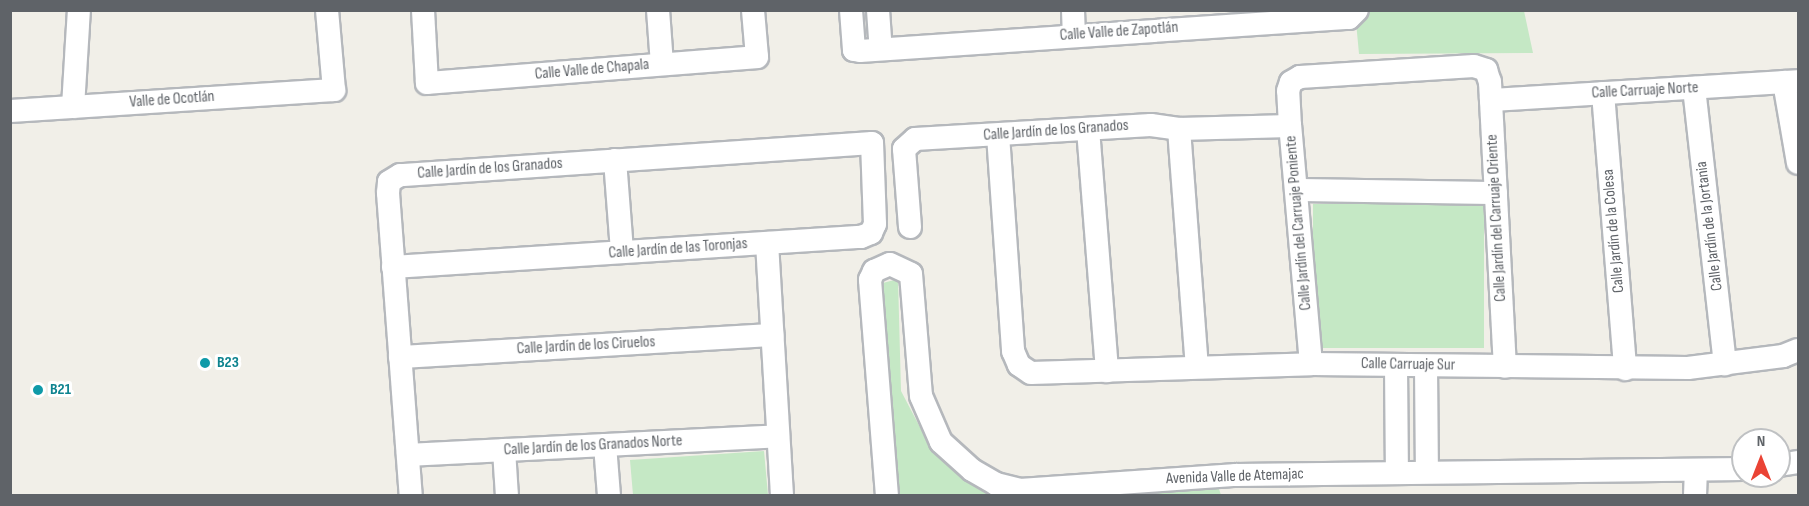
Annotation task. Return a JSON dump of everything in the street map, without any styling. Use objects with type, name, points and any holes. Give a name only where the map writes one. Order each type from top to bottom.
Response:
[{"type":"street","points":[[73,107],[79,10]]},
{"type":"street","name":"Valle de Ocotlán","points":[[10,111],[334,90],[327,10]]},
{"type":"street","name":"Calle Valle de Chapala","points":[[423,10],[428,83],[757,57],[753,10]]},
{"type":"street","points":[[658,10],[662,64]]},
{"type":"street","name":"Calle Valle de Zapotlán","points":[[852,10],[854,50],[1074,35],[1170,19],[1268,16],[1349,18],[1357,12]]},
{"type":"street","points":[[878,10],[881,49]]},
{"type":"street","points":[[1073,10],[1074,35]]},
{"type":"street","name":"Calle Jardín del Carruaje Poniente","points":[[1311,364],[1290,126],[1288,92],[1291,82],[1300,77],[1474,66],[1486,70]]},
{"type":"street","name":"Calle Jardín del Carruaje Oriente","points":[[1486,70],[1491,100],[1505,367]]},
{"type":"street","points":[[1791,81],[1798,163]]},
{"type":"street","name":"Calle Carruaje Norte","points":[[1491,100],[1791,81]]},
{"type":"street","name":"Calle Jardín de la Jortania","points":[[1694,88],[1725,364]]},
{"type":"street","name":"Calle Jardín de la Colesa","points":[[1603,93],[1625,369]]},
{"type":"street","name":"Calle Jardín de los Granados","points":[[910,227],[904,149],[915,139],[1151,125],[1179,129],[1290,126]]},
{"type":"street","points":[[1088,129],[1107,371]]},
{"type":"street","points":[[1179,129],[1197,366]]},
{"type":"street","name":"Calle Carruaje Sur","points":[[998,135],[1013,351],[1019,365],[1044,375],[1197,366],[1311,364],[1625,369],[1725,364],[1783,356],[1798,350]]},
{"type":"street","name":"Calle Jardín de los Granados","points":[[411,495],[393,267],[389,182],[399,175],[872,143]]},
{"type":"street","name":"Calle Jardín de las Toronjas","points":[[393,267],[861,237],[871,233],[876,214],[872,143]]},
{"type":"street","points":[[615,160],[622,252]]},
{"type":"street","points":[[1296,190],[1496,193]]},
{"type":"street","points":[[767,243],[782,495]]},
{"type":"street","name":"Avenida Valle de Atemajac","points":[[887,495],[870,280],[874,271],[890,264],[911,274],[921,396],[929,421],[941,442],[972,470],[996,484],[1020,490],[1238,485],[1397,472],[1731,469]]},
{"type":"street","name":"Calle Jardín de los Ciruelos","points":[[400,357],[772,335]]},
{"type":"street","points":[[1396,365],[1397,472]]},
{"type":"street","points":[[1426,366],[1427,472]]},
{"type":"street","points":[[1397,429],[1426,428]]},
{"type":"street","name":"Calle Jardín de los Granados Norte","points":[[408,455],[778,436]]},
{"type":"street","points":[[605,445],[609,495]]},
{"type":"street","points":[[504,450],[507,495]]},
{"type":"street","points":[[1695,495],[1696,470]]},
{"type":"green space","points":[[1362,11],[1524,11],[1533,53],[1359,54],[1356,22]]},
{"type":"green space","points":[[1313,204],[1484,204],[1484,348],[1313,348]]},
{"type":"green space","points":[[898,279],[901,391],[933,452],[991,492],[1017,495],[897,495],[879,284]]},
{"type":"green space","points":[[764,451],[768,495],[633,495],[630,460]]},
{"type":"green space","points":[[1216,480],[1221,495],[1048,496]]},
{"type":"place","name":"B23","points":[[205,363]]},
{"type":"place","name":"B21","points":[[38,390]]}]
